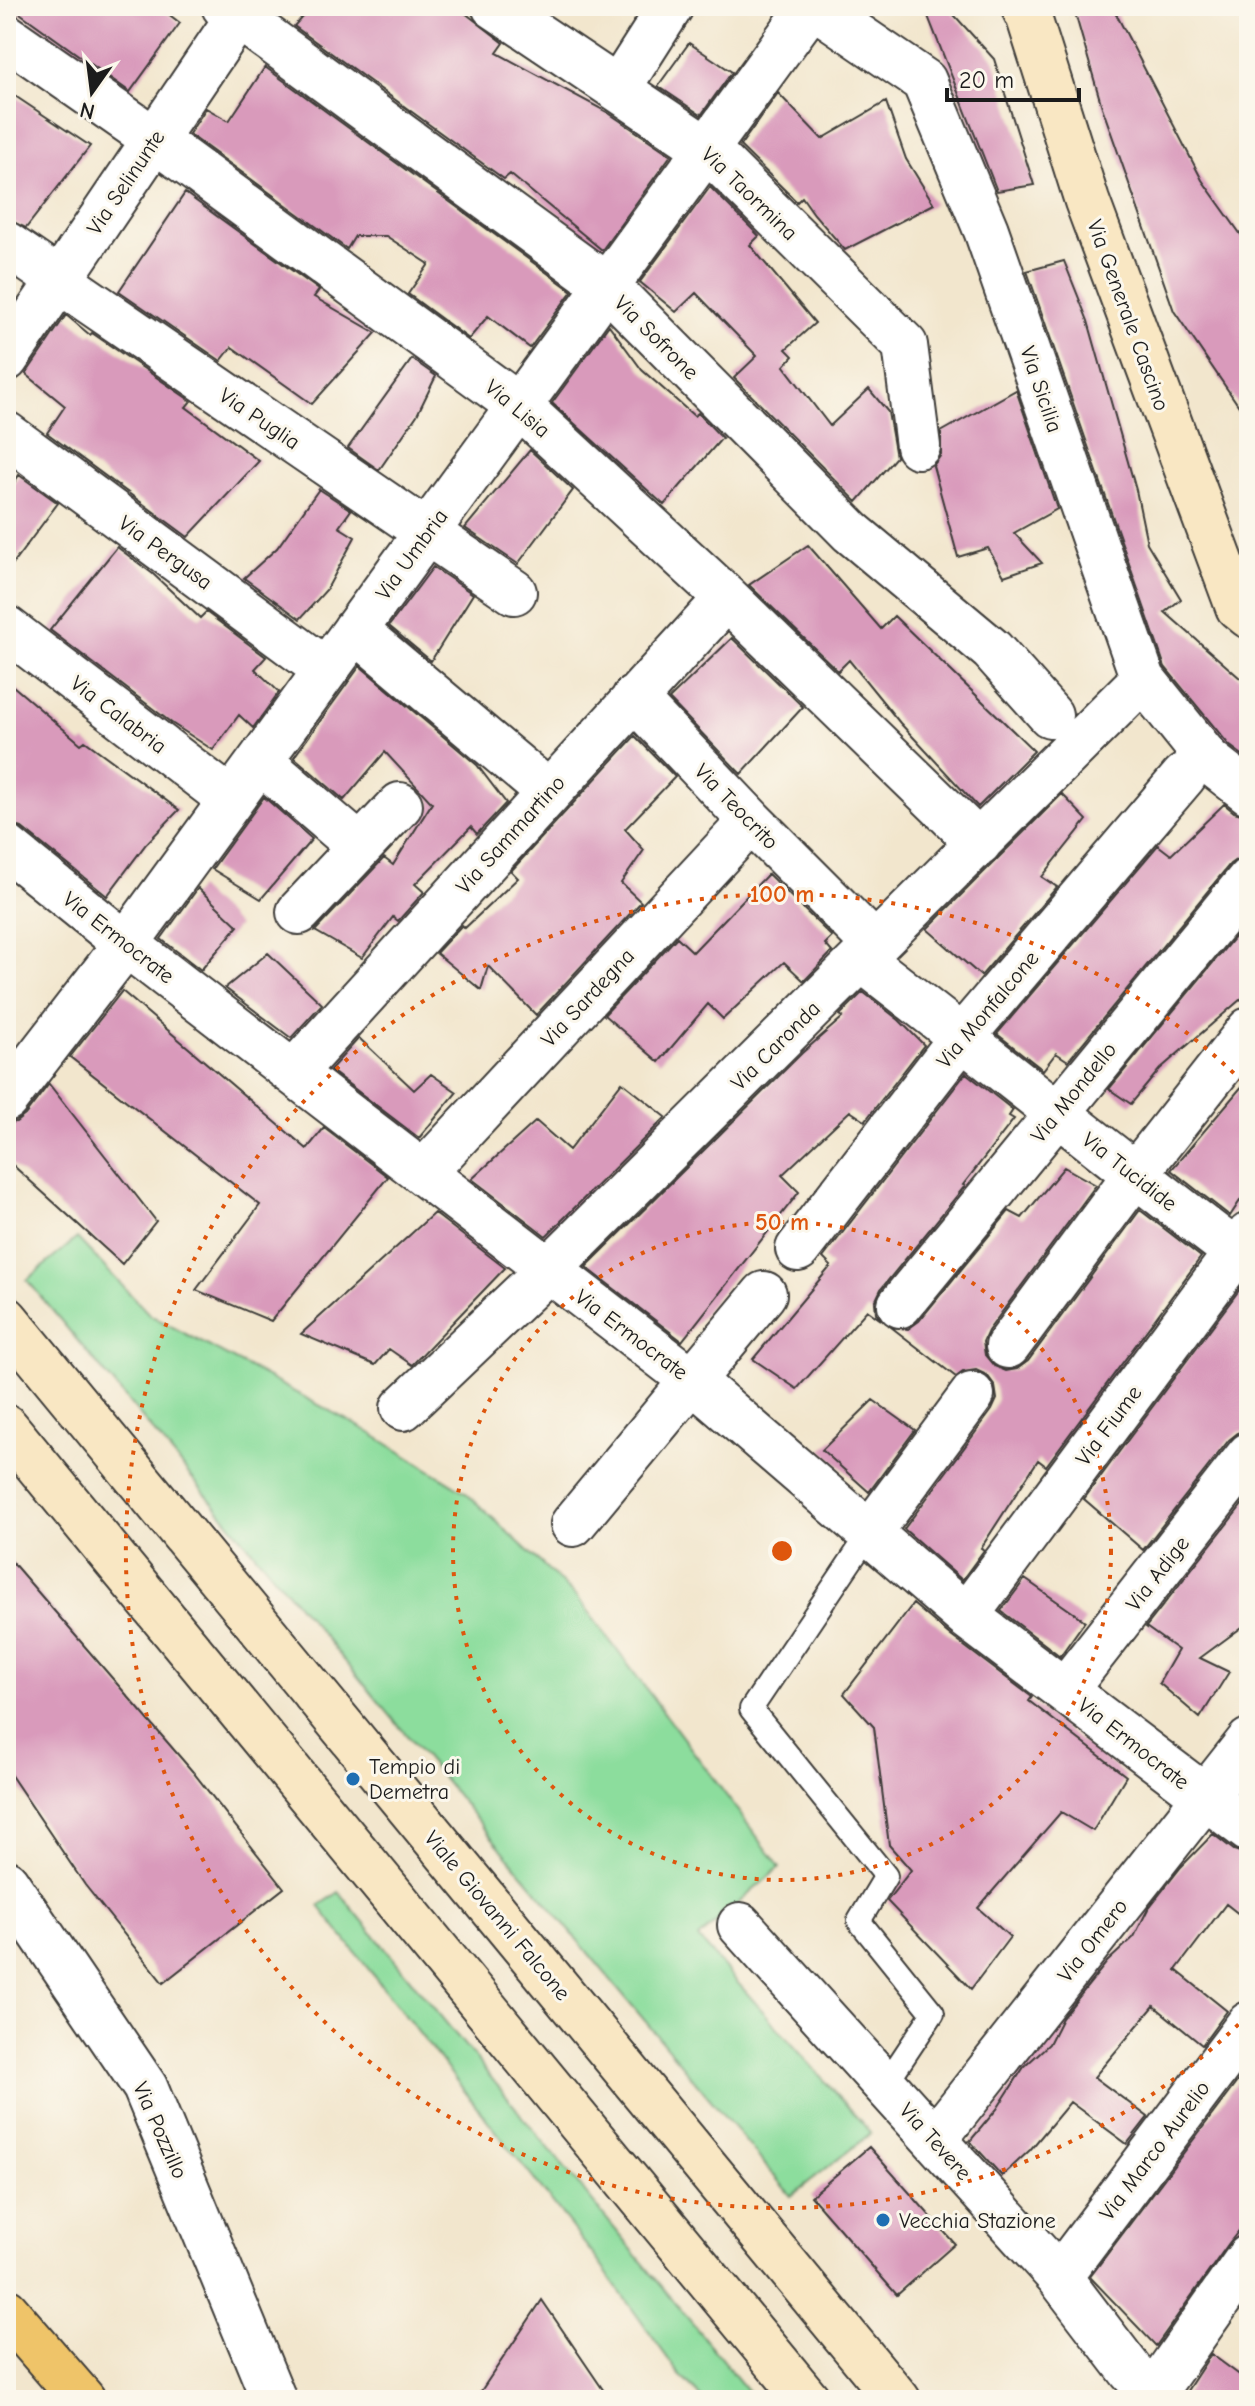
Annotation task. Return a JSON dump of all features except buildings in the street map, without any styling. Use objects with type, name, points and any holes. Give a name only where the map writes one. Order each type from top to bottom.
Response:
[{"type":"main road","points":[[6,2311],[83,2400]]},
{"type":"street","points":[[618,89],[671,6]]},
{"type":"street","name":"Via Umbria","points":[[6,1099],[126,944],[812,6]]},
{"type":"street","name":"Via Sicilia","points":[[812,6],[924,81],[986,230],[1143,679],[1209,761],[1249,792]]},
{"type":"street","name":"Via Generale Cascino","points":[[1023,6],[1092,216],[1238,607],[1249,616]]},
{"type":"street","name":"Via Selinunte","points":[[6,359],[154,139],[235,9]]},
{"type":"street","name":"Via Sofrone","points":[[235,9],[607,286],[851,532],[992,650],[1050,715]]},
{"type":"street","name":"Via Taormina","points":[[513,11],[618,89],[707,149],[905,345],[918,446]]},
{"type":"street","name":"Via Lisia","points":[[6,36],[154,139],[519,406],[727,598],[979,843]]},
{"type":"street","name":"Via Puglia","points":[[6,244],[514,592]]},
{"type":"street","name":"Via Pergusa","points":[[6,434],[326,670]]},
{"type":"street","name":"Via Sammartino","points":[[294,1072],[727,598]]},
{"type":"street","name":"Via Calabria","points":[[6,628],[231,800]]},
{"type":"street","points":[[355,630],[548,792]]},
{"type":"street","name":"Via Caronda","points":[[403,1408],[548,1270],[1143,679]]},
{"type":"street","name":"Via Teocrito","points":[[634,698],[751,821],[868,952]]},
{"type":"street","points":[[260,761],[360,847]]},
{"type":"street","name":"Via Monfalcone","points":[[798,1249],[962,1037],[1184,776]]},
{"type":"street","points":[[299,912],[400,805]]},
{"type":"street","name":"Via Sardegna","points":[[423,1173],[751,821]]},
{"type":"street","name":"Via Ermocrate","points":[[6,847],[126,944],[692,1380],[871,1531],[966,1616],[1249,1830]]},
{"type":"street","name":"Via Mondello","points":[[900,1305],[1249,880]]},
{"type":"street","name":"Via Tucidide","points":[[868,952],[962,1037],[1134,1176],[1245,1250]]},
{"type":"street","points":[[1008,1346],[1134,1176],[1249,1030]]},
{"type":"street","name":"Via Fiume","points":[[966,1616],[1245,1250]]},
{"type":"street","points":[[573,1524],[764,1294]]},
{"type":"street","name":"Viale Giovanni Falcone","points":[[6,1319],[898,2400]]},
{"type":"street","points":[[871,1531],[972,1395]]},
{"type":"street","points":[[6,1427],[808,2400]]},
{"type":"street","name":"Via Adige","points":[[1065,1690],[1249,1455]]},
{"type":"street","name":"Via Omero","points":[[935,2139],[1249,1741]]},
{"type":"street","name":"Via Pozzillo","points":[[6,1882],[145,2087],[274,2400]]},
{"type":"street","name":"Via Tevere","points":[[740,1925],[1059,2277],[1154,2397]]},
{"type":"street","name":"Via Marco Aurelio","points":[[1059,2277],[1249,2024]]},
{"type":"street","points":[[1154,2397],[1249,2257]]},
{"type":"lane","points":[[871,1531],[751,1709],[886,1876],[859,1921],[933,2013],[885,2085]]},
{"type":"green space","points":[[77,1238],[150,1315],[364,1429],[465,1492],[577,1597],[780,1867],[698,1938],[871,2133],[791,2196],[27,1280]]},
{"type":"green space","points":[[339,1892],[755,2400],[703,2400],[679,2374],[595,2257],[319,1906]]},
{"type":"place","name":"Tempio di Demetra","points":[[353,1779]]},
{"type":"place","name":"Vecchia Stazione","points":[[883,2220]]}]
